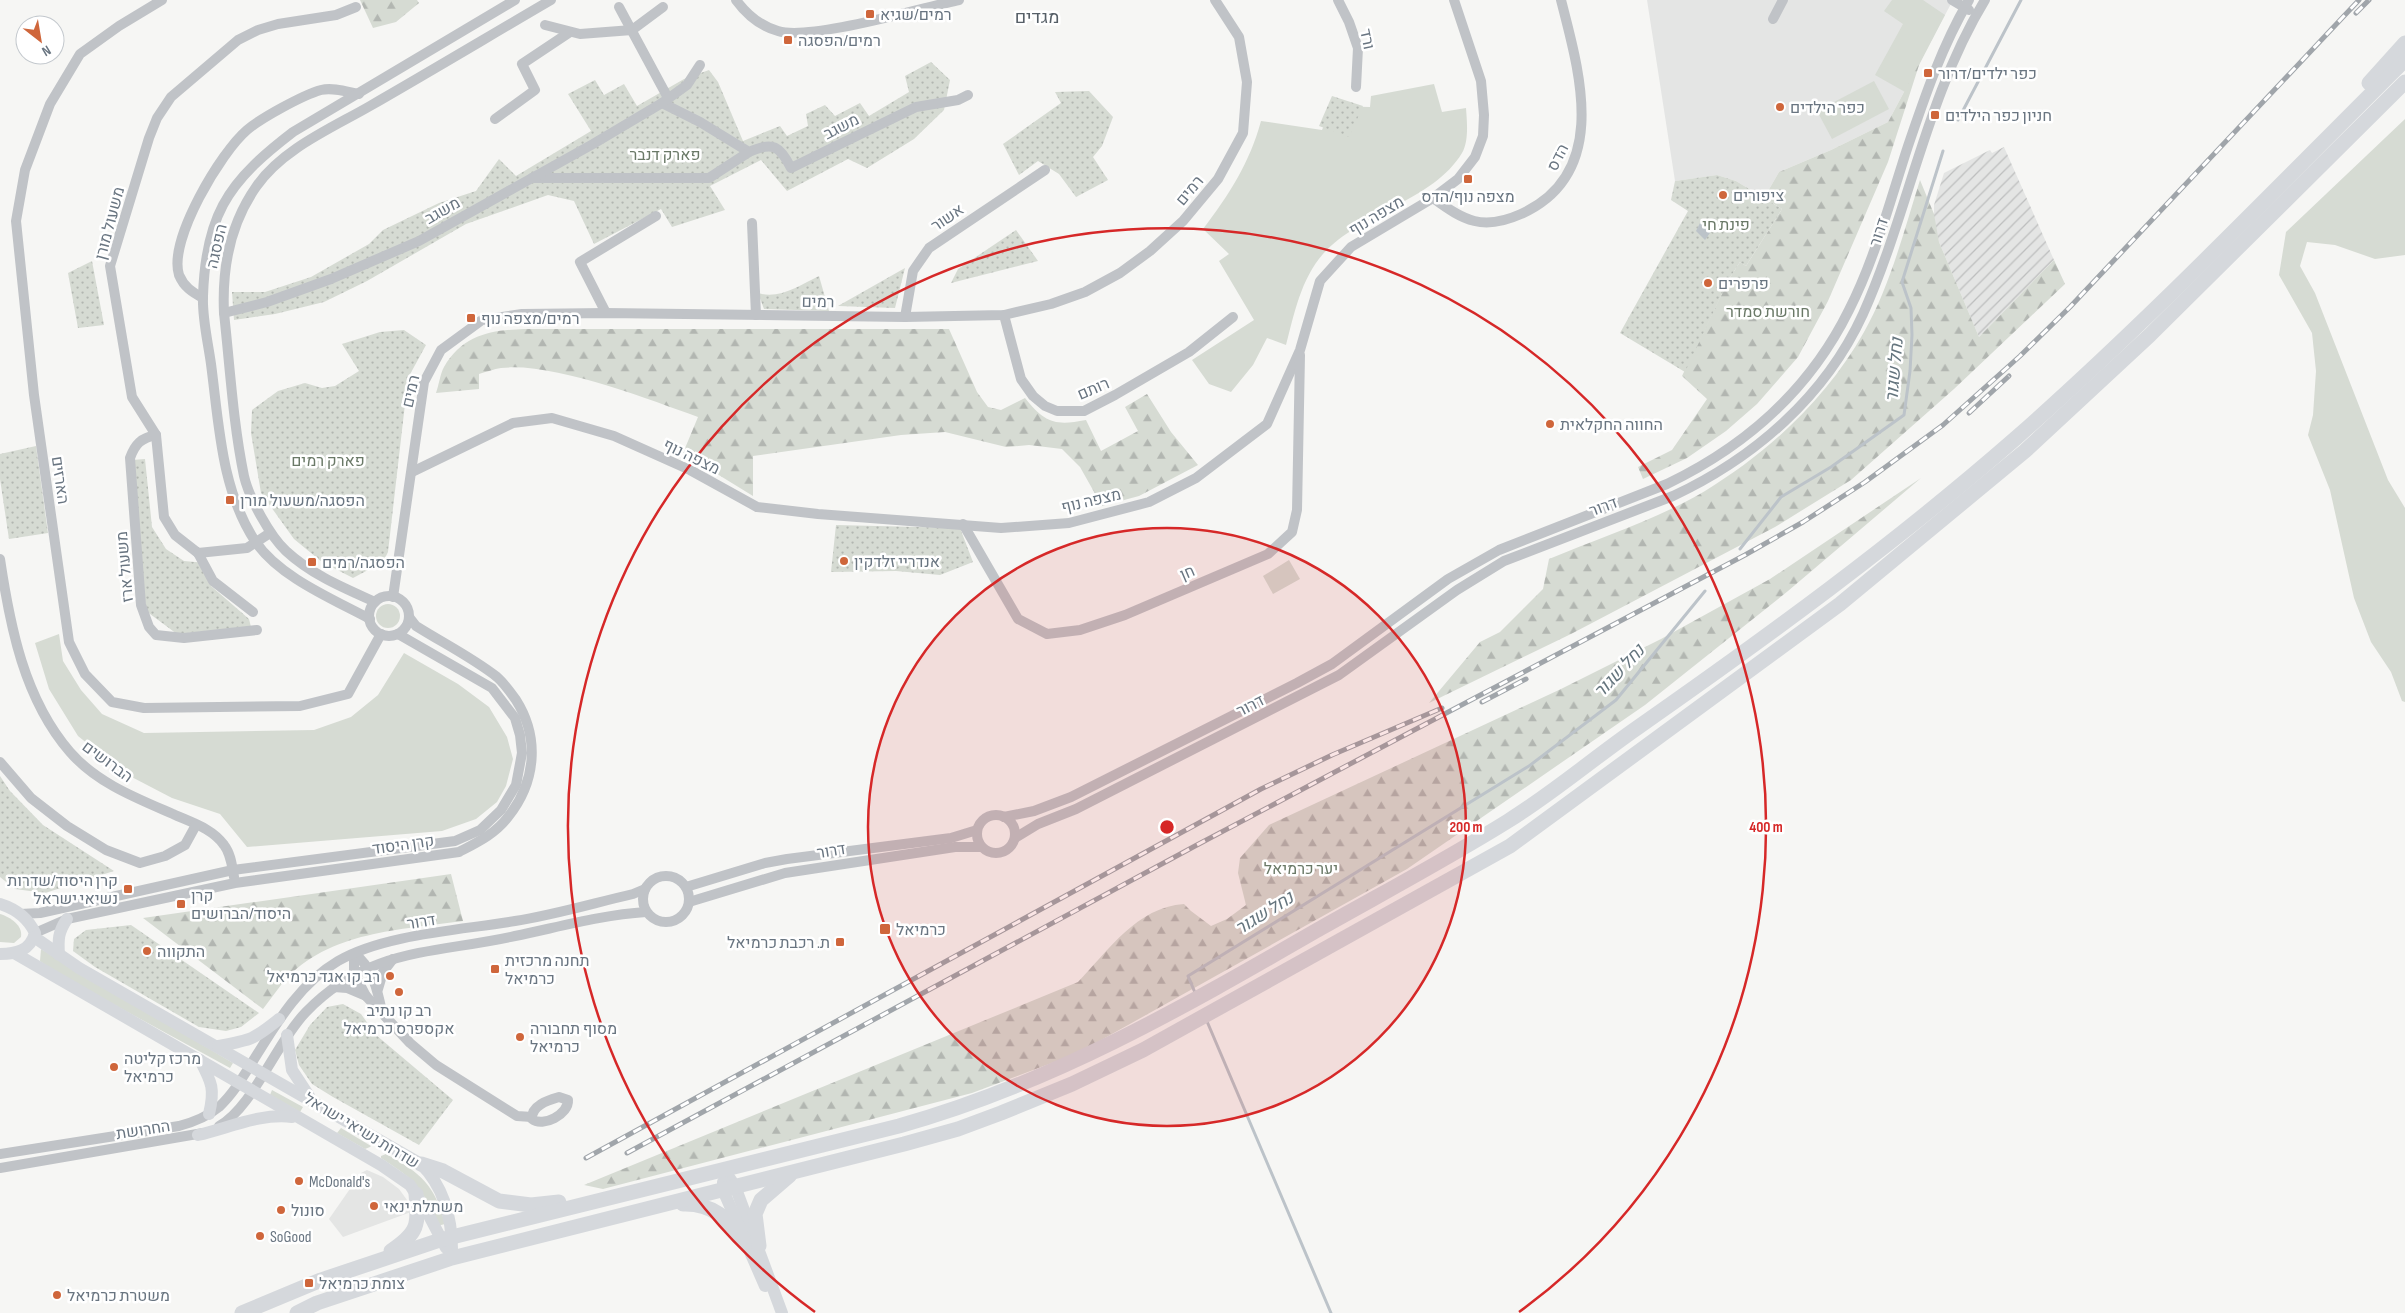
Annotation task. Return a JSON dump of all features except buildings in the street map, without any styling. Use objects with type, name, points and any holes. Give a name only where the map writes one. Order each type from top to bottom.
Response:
[{"type":"highway","points":[[2248,216],[2405,43]]},
{"type":"highway","points":[[242,1313],[285,1294],[446,1238],[724,1170],[952,1111],[1065,1067],[1197,999],[1510,820],[1743,654],[1918,520],[2014,440],[2140,323],[2405,60]]},
{"type":"highway","points":[[297,1313],[317,1303],[452,1258],[958,1129],[1002,1113],[1112,1065],[1212,1012],[1510,846],[1840,604],[1979,490],[2070,410],[2256,230],[2405,82]]},
{"type":"highway","points":[[2256,230],[2405,93]]},
{"type":"highway","points":[[421,1164],[444,1171],[498,1201],[514,1204],[606,1199]]},
{"type":"highway","points":[[752,1244],[755,1214],[761,1200],[782,1180],[798,1171]]},
{"type":"highway","points":[[376,1261],[407,1241],[413,1234],[418,1223],[416,1194]]},
{"type":"highway","points":[[659,1205],[688,1204],[710,1207],[730,1221],[752,1244]]},
{"type":"main road","points":[[0,904],[11,907],[20,914]]},
{"type":"main road","name":"שדרות נשיאי ישראל","points":[[20,914],[30,924],[34,935],[59,955],[421,1164],[431,1174],[445,1203],[446,1238],[452,1258]]},
{"type":"main road","points":[[59,955],[58,938],[60,930],[67,919]]},
{"type":"main road","points":[[0,954],[16,954],[27,947],[34,935]]},
{"type":"main road","name":"שדרות נשיאי ישראל","points":[[16,954],[381,1165],[410,1185],[446,1238]]},
{"type":"main road","points":[[218,1046],[248,1041],[258,1036],[279,1019]]},
{"type":"main road","points":[[288,1035],[292,1070],[312,1100]]},
{"type":"main road","points":[[200,1060],[214,1088],[214,1098],[209,1114]]},
{"type":"main road","points":[[198,1136],[257,1118],[276,1115],[298,1117]]},
{"type":"main road","points":[[724,1170],[729,1188],[782,1313]]},
{"type":"main road","points":[[752,1244],[777,1313]]},
{"type":"street","name":"הארזים","points":[[162,0],[119,26],[80,54],[50,104],[25,170],[16,221],[34,395],[69,642],[85,674],[112,702],[144,708],[300,706],[348,694],[381,634]]},
{"type":"street","name":"הפסגה","points":[[370,619],[290,576],[256,543],[240,515],[227,480],[202,298],[205,261],[213,228],[223,204],[242,176],[272,148],[293,132],[515,0]]},
{"type":"street","name":"הפסגה","points":[[375,602],[324,579],[287,552],[270,532],[245,478],[224,313],[223,293],[226,259],[238,218],[257,186],[274,167],[301,146],[551,0]]},
{"type":"street","points":[[736,0],[749,17],[778,31],[796,34],[853,24],[959,0]]},
{"type":"street","name":"רמים","points":[[393,597],[424,382],[441,350],[482,320],[522,314],[606,313],[905,317],[1004,315],[1051,304],[1085,292],[1120,273],[1150,251],[1183,221],[1218,179],[1243,133],[1248,82],[1239,37],[1215,0]]},
{"type":"street","name":"ורד","points":[[1338,0],[1349,22],[1358,48],[1356,87]]},
{"type":"street","name":"מצפה נוף","points":[[412,472],[513,422],[552,418],[614,436],[690,470],[757,506],[818,514],[1001,528],[1068,523],[1149,502],[1196,478],[1266,424],[1300,350],[1320,281],[1351,247],[1433,198],[1458,179],[1475,156],[1483,136],[1484,115],[1481,81],[1454,0]]},
{"type":"street","name":"הדס","points":[[1433,198],[1462,219],[1482,222],[1500,221],[1533,208],[1552,194],[1568,174],[1580,145],[1583,111],[1569,31],[1561,0]]},
{"type":"street","points":[[1773,19],[1783,0]]},
{"type":"street","points":[[1952,0],[1967,4],[1976,14]]},
{"type":"street","name":"דרור","points":[[1015,838],[1038,824],[1076,808],[1339,675],[1457,590],[1504,561],[1673,496],[1696,485],[1734,462],[1786,420],[1828,373],[1862,314],[1884,260],[1942,87],[1976,14],[1985,0]]},
{"type":"street","name":"דרור","points":[[1004,817],[1034,811],[1071,797],[1297,683],[1332,664],[1448,579],[1499,550],[1667,484],[1690,473],[1726,451],[1769,418],[1816,365],[1850,308],[1871,256],[1930,82],[1967,4]]},
{"type":"street","name":"משעול מורן","points":[[198,553],[175,535],[164,517],[156,435],[130,391],[110,266],[149,138],[157,118],[171,97],[238,40],[258,30],[278,24],[336,15],[356,7]]},
{"type":"street","points":[[531,178],[709,178],[749,152],[665,101],[632,30],[619,7]]},
{"type":"street","points":[[545,25],[580,34],[632,30],[663,7]]},
{"type":"street","points":[[495,119],[535,90],[522,64],[570,32]]},
{"type":"street","name":"משגב","points":[[224,313],[267,302],[330,279],[419,241],[665,101],[687,85],[700,64]]},
{"type":"street","name":"הפסגה","points":[[202,298],[188,290],[179,274],[178,260],[183,234],[189,218],[224,156],[253,126],[306,97],[327,90],[359,94]]},
{"type":"street","points":[[359,94],[369,107]]},
{"type":"street","name":"משגב","points":[[749,152],[761,146],[778,148],[783,152],[791,168],[916,107],[958,100],[968,96]]},
{"type":"street","name":"אשור","points":[[905,317],[913,270],[929,248],[1045,170]]},
{"type":"street","points":[[606,313],[580,262],[656,216]]},
{"type":"street","points":[[752,223],[756,315]]},
{"type":"street","name":"רותם","points":[[1004,315],[1021,379],[1033,396],[1045,406],[1057,411],[1084,411],[1115,396],[1189,352],[1233,317]]},
{"type":"street","name":"חן","points":[[963,524],[1018,620],[1047,634],[1080,630],[1125,615],[1268,554],[1292,532],[1297,510],[1300,350]]},
{"type":"street","name":"משעול ארז","points":[[156,435],[146,437],[134,446],[130,458],[141,605],[149,627],[156,635],[184,638],[257,630]]},
{"type":"street","points":[[253,612],[213,581],[198,553],[247,548],[270,532]]},
{"type":"street","name":"הברושים","points":[[0,559],[16,649],[49,723],[70,753],[95,774],[122,792],[213,833],[225,846],[235,883]]},
{"type":"street","points":[[385,597],[393,597],[403,602],[409,617],[406,626],[398,634],[390,636],[381,634],[373,628],[370,619],[371,609],[375,602],[385,597]]},
{"type":"street","name":"קרן היסוד","points":[[34,935],[67,919],[235,883],[459,852],[487,838],[509,816],[525,790],[533,752],[530,730],[523,712],[498,678],[416,626],[409,617]]},
{"type":"street","name":"קרן היסוד","points":[[20,914],[40,912],[233,870],[455,841],[480,830],[501,810],[516,785],[522,754],[515,718],[492,688],[398,634]]},
{"type":"street","points":[[0,762],[31,798],[66,826],[106,850],[140,864],[165,856],[186,845],[196,825]]},
{"type":"street","points":[[998,815],[1004,817],[1013,826],[1015,838],[1008,849],[1002,852],[990,852],[981,846],[977,840],[977,830],[981,821],[986,817],[998,815]]},
{"type":"street","name":"דרור","points":[[686,887],[780,860],[951,838],[977,830]]},
{"type":"street","name":"דרור","points":[[689,902],[786,872],[955,847],[981,846]]},
{"type":"street","points":[[672,876],[680,880],[686,887],[689,902],[685,913],[678,920],[669,923],[652,919],[646,912],[642,903],[645,890],[654,879],[672,876]]},
{"type":"street","name":"דרור","points":[[250,1066],[279,1019],[297,996],[320,974],[338,961],[397,940],[517,921],[645,890]]},
{"type":"street","points":[[571,909],[572,923]]},
{"type":"street","name":"דרור","points":[[263,1072],[304,1014],[334,987],[354,973],[394,958],[513,937],[624,913],[646,912]]},
{"type":"street","points":[[354,954],[362,960],[378,989],[382,1012]]},
{"type":"street","points":[[354,954],[354,973],[366,996],[436,1066],[517,1116],[532,1117]]},
{"type":"street","points":[[378,989],[383,972],[394,958]]},
{"type":"street","points":[[334,987],[347,988],[366,996]]},
{"type":"street","name":"החרושת","points":[[0,1154],[195,1122],[209,1114],[231,1095],[250,1066]]},
{"type":"street","name":"החרושת","points":[[0,1168],[40,1160],[198,1136],[228,1121],[237,1112],[263,1072]]},
{"type":"shaded area","name":"כפר הילדים","points":[[1647,0],[1953,0],[1888,122],[1831,150],[1779,172],[1764,198],[1736,181],[1717,175],[1675,181]]},
{"type":"shaded area","points":[[2004,147],[2054,260],[1979,337],[1939,242],[1934,223],[1934,205],[1944,173],[1990,150],[1992,153]]},
{"type":"shaded area","points":[[1701,221],[1712,230],[1705,240],[1696,231]]},
{"type":"shaded area","name":"משתלת ינאי","points":[[367,1170],[383,1177],[399,1189],[407,1200],[411,1212],[343,1237],[329,1219],[361,1173]]},
{"type":"green space","points":[[360,0],[417,0],[419,3],[396,22],[373,28]]},
{"type":"green space","points":[[1892,0],[1923,0],[1945,15],[1905,92],[1875,75],[1903,24],[1884,11]]},
{"type":"green space","name":"פארק דנבר","points":[[931,62],[950,80],[944,110],[914,139],[867,168],[848,159],[787,191],[761,160],[710,186],[725,210],[672,227],[661,209],[594,244],[574,201],[548,195],[466,224],[367,281],[324,302],[275,314],[234,320],[232,292],[265,292],[311,277],[369,244],[383,230],[439,203],[476,191],[499,159],[516,176],[591,131],[568,94],[595,80],[604,95],[624,84],[637,106],[684,79],[709,70],[718,82],[743,141],[780,126],[787,136],[808,126],[806,114],[825,105],[835,116],[860,103],[869,116],[909,92],[905,76]]},
{"type":"green space","name":"חורשת סמדר","points":[[1920,62],[1888,162],[1828,301],[1798,357],[1757,404],[1726,431],[1687,458],[1643,479],[1638,467],[1672,450],[1707,399],[1682,376],[1729,279],[1740,262],[1746,266],[1782,209],[1764,198],[1779,172],[1831,150],[1888,122]]},
{"type":"green space","points":[[1874,81],[1889,109],[1832,139],[1817,111]]},
{"type":"green space","points":[[1434,84],[1442,112],[1466,108],[1467,137],[1462,153],[1449,169],[1433,183],[1357,227],[1323,254],[1309,274],[1304,286],[1295,309],[1286,345],[1267,338],[1253,365],[1231,392],[1209,384],[1192,360],[1254,320],[1219,261],[1229,254],[1203,229],[1238,178],[1251,150],[1261,121],[1322,130],[1332,106],[1370,107],[1371,96]]},
{"type":"green space","points":[[1089,91],[1113,117],[1102,146],[1093,157],[1108,180],[1076,197],[1059,174],[1038,161],[1019,175],[1003,144],[1061,103],[1055,92]]},
{"type":"green space","points":[[1332,96],[1363,106],[1349,137],[1319,126]]},
{"type":"green space","points":[[2405,119],[2405,255],[2375,259],[2335,245],[2307,242],[2300,266],[2315,293],[2388,480],[2405,508],[2405,702],[2402,701],[2391,672],[2371,642],[2354,598],[2330,490],[2308,435],[2313,415],[2316,371],[2312,333],[2279,275],[2286,232]]},
{"type":"green space","name":"פינת חי","points":[[1717,175],[1736,181],[1782,209],[1746,266],[1740,262],[1729,279],[1685,372],[1620,333],[1688,211],[1671,200],[1675,181]]},
{"type":"green space","points":[[1920,180],[1934,214],[1939,242],[1979,337],[2054,260],[2065,284],[1954,389],[1851,480],[1775,527],[1571,634],[1429,703],[1480,642],[1500,632],[1543,589],[1549,559],[1649,519],[1705,491],[1752,459],[1795,422],[1833,379],[1864,332],[1896,258]]},
{"type":"green space","points":[[1016,230],[1038,261],[951,283],[958,269]]},
{"type":"green space","points":[[92,261],[104,325],[78,328],[68,273]]},
{"type":"green space","points":[[905,268],[895,308],[838,306]]},
{"type":"green space","points":[[819,276],[829,311],[764,309],[758,293],[774,295],[782,293]]},
{"type":"green space","points":[[541,329],[949,329],[977,392],[988,407],[1001,410],[1025,398],[1039,413],[1051,421],[1066,423],[1086,420],[1101,451],[1138,431],[1125,407],[1147,394],[1171,432],[1198,465],[1139,496],[1102,506],[1080,467],[1062,449],[1029,445],[1006,447],[945,432],[901,435],[753,456],[753,496],[683,453],[698,417],[627,392],[573,376],[547,371],[501,368],[479,374],[479,389],[436,393],[444,367],[453,354],[474,338],[499,331]]},
{"type":"green space","name":"פארק רמים","points":[[404,330],[426,345],[408,378],[388,552],[383,562],[353,578],[322,562],[294,539],[261,493],[251,433],[252,410],[278,391],[305,383],[322,388],[335,386],[359,371],[342,344],[380,332]]},
{"type":"green space","points":[[36,446],[48,533],[9,539],[0,479],[0,454]]},
{"type":"green space","points":[[145,459],[152,527],[166,549],[184,561],[206,563],[211,586],[249,619],[251,627],[177,634],[146,611],[132,460]]},
{"type":"green space","name":"יער כרמיאל","points":[[1921,478],[1788,591],[1645,705],[1407,869],[1078,1053],[972,1093],[603,1189],[584,1185],[1078,982],[1112,944],[1125,932],[1152,913],[1167,907],[1184,904],[1211,926],[1227,919],[1246,905],[1238,873],[1240,858],[1269,825],[1561,689],[1661,639],[1770,579]]},
{"type":"green space","points":[[836,525],[960,528],[973,562],[940,575],[896,571],[831,572]]},
{"type":"green space","points":[[1289,560],[1300,579],[1273,594],[1263,576]]},
{"type":"green space","points":[[388,604],[393,605],[399,611],[399,621],[393,627],[388,628],[383,627],[377,621],[376,616],[377,611],[383,605]]},
{"type":"green space","points":[[59,634],[63,661],[81,690],[102,714],[144,733],[314,730],[351,717],[378,695],[404,653],[458,684],[489,707],[507,737],[513,759],[506,786],[497,802],[476,819],[442,831],[247,847],[220,814],[172,798],[124,773],[78,736],[49,689],[35,643]]},
{"type":"green space","points":[[0,776],[10,791],[43,825],[114,871],[45,893],[15,889],[0,877]]},
{"type":"green space","points":[[451,874],[463,921],[391,931],[344,942],[302,964],[284,981],[263,1009],[143,918]]},
{"type":"green space","points":[[0,914],[12,919],[20,929],[21,937],[14,943],[0,942]]},
{"type":"green space","points":[[131,925],[259,1013],[241,1027],[226,1031],[199,1027],[95,967],[73,951],[74,939],[86,930]]},
{"type":"green space","points":[[41,949],[233,1063],[230,1068],[58,974],[40,961]]},
{"type":"green space","points":[[343,1004],[361,1014],[376,1035],[453,1100],[419,1145],[312,1084],[299,1065],[295,1050],[310,1025],[327,1007]]},
{"type":"green space","points":[[272,1090],[303,1107],[300,1112],[270,1095]]},
{"type":"green space","points":[[341,1128],[371,1146],[365,1149],[337,1133]]},
{"type":"green space","points":[[386,1154],[409,1167],[425,1182],[436,1199],[445,1224],[437,1226],[423,1194],[410,1179],[381,1158],[381,1156]]},
{"type":"waterway","name":"נחל שגור","points":[[1958,120],[2021,0]]},
{"type":"waterway","name":"נחל שגור","points":[[1740,549],[1781,497],[1831,467],[1904,415],[1910,371],[1912,335],[1911,308],[1902,282],[1943,151]]},
{"type":"waterway","name":"נחל שגור","points":[[1196,995],[1188,976],[1529,766],[1616,700],[1705,591]]},
{"type":"waterway","name":"נחל שגור","points":[[1206,1019],[1331,1313]]},
{"type":"railway","points":[[627,1153],[1195,846],[1745,555],[1803,522],[1865,482],[1943,425],[2020,356],[2070,307],[2359,0]]},
{"type":"railway","points":[[2356,13],[2369,0]]},
{"type":"railway","points":[[1969,413],[2009,376]]},
{"type":"railway","points":[[1482,702],[1526,679]]},
{"type":"railway","points":[[586,1158],[1261,789],[1332,755],[1442,708]]},
{"type":"place","name":"רמים/שגיא","points":[[870,14]]},
{"type":"place","name":"רמים/הפסגה","points":[[788,40]]},
{"type":"place","name":"כפר ילדים/דרור","points":[[1928,73]]},
{"type":"place","name":"כפר הילדים","points":[[1780,107]]},
{"type":"place","name":"חניון כפר הילדים","points":[[1935,115]]},
{"type":"place","name":"מצפה נוף/הדס","points":[[1468,179]]},
{"type":"place","name":"ציפורים","points":[[1723,195]]},
{"type":"place","name":"פרפרים","points":[[1708,283]]},
{"type":"place","name":"רמים/מצפה נוף","points":[[471,318]]},
{"type":"place","name":"החווה החקלאית","points":[[1550,424]]},
{"type":"place","name":"הפסגה/משעול מורן","points":[[230,500]]},
{"type":"place","name":"אנדריי זלדקין","points":[[844,561]]},
{"type":"place","name":"הפסגה/רמים","points":[[312,562]]},
{"type":"place","name":"קרן היסוד/שדרות נשיאי ישראל","points":[[128,889]]},
{"type":"place","name":"קרן היסוד/הברושים","points":[[181,904]]},
{"type":"place","name":"כרמיאל","points":[[885,929]]},
{"type":"place","name":"ת. רכבת כרמיאל","points":[[840,942]]},
{"type":"place","name":"התקווה","points":[[147,951]]},
{"type":"place","name":"תחנה מרכזית כרמיאל","points":[[495,969]]},
{"type":"place","name":"רב קו אגד כרמיאל","points":[[390,976]]},
{"type":"place","name":"רב קו נתיב אקספרס כרמיאל","points":[[399,992]]},
{"type":"place","name":"מסוף תחבורה כרמיאל","points":[[520,1037]]},
{"type":"place","name":"מרכז קליטה כרמיאל","points":[[114,1067]]},
{"type":"place","name":"McDonald's","points":[[299,1181]]},
{"type":"place","name":"משתלת ינאי","points":[[374,1206]]},
{"type":"place","name":"סונול","points":[[281,1210]]},
{"type":"place","name":"SoGood","points":[[260,1236]]},
{"type":"place","name":"צומת כרמיאל","points":[[309,1283]]},
{"type":"place","name":"משטרת כרמיאל","points":[[57,1295]]},
{"type":"district","name":"מגדים","points":[[1037,17]]}]
